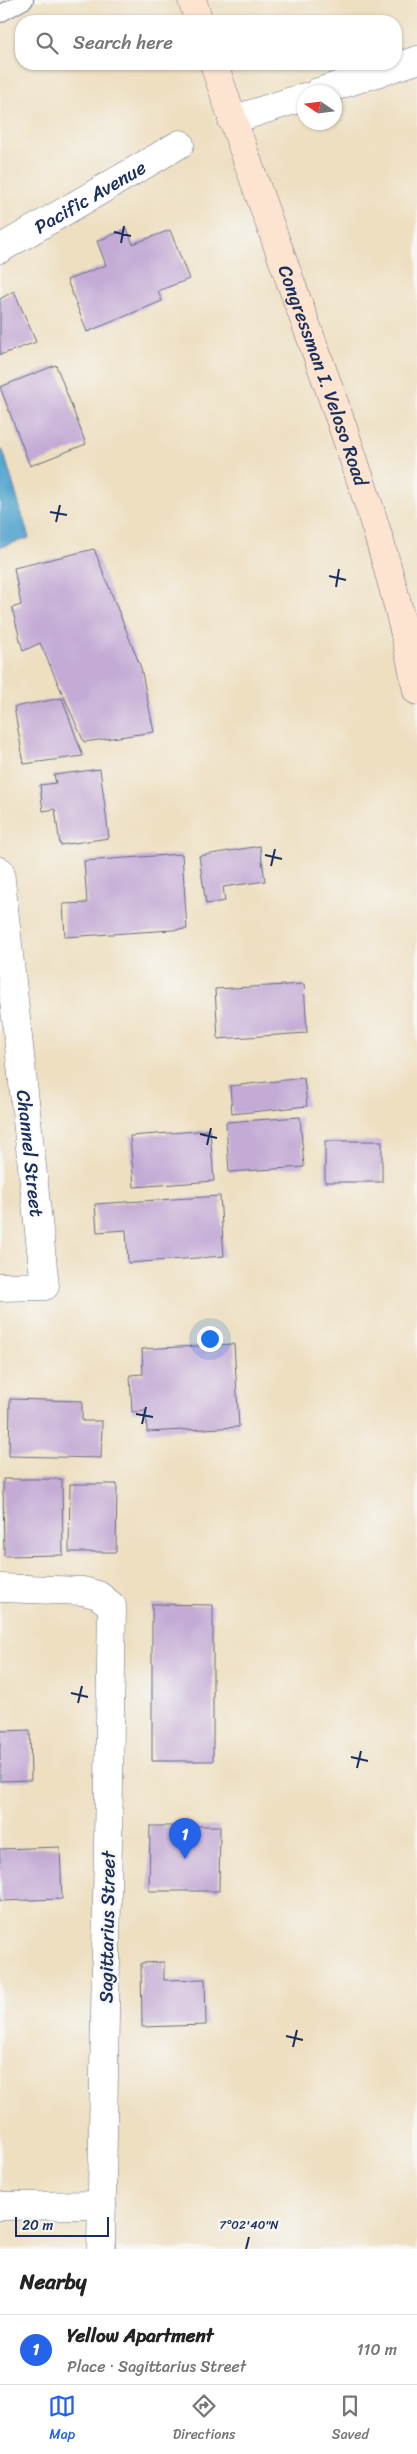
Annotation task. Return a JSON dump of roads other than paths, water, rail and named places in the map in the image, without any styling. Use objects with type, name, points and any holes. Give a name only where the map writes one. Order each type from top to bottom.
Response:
[{"type":"main road","points":[[192,0],[197,15]]},
{"type":"main road","name":"Congressman I. Veloso Road","points":[[216,70],[232,120],[359,470],[388,568],[409,649],[417,691]]},
{"type":"street","points":[[402,65],[417,60]]},
{"type":"street","points":[[340,85],[386,70]]},
{"type":"street","points":[[232,120],[297,99]]},
{"type":"street","name":"Pacific Avenue","points":[[0,250],[180,144]]},
{"type":"street","name":"Channel Street","points":[[0,871],[45,1286],[0,1287]]},
{"type":"street","name":"Sagittarius Street","points":[[0,1588],[83,1591],[98,1595],[112,1606],[102,2249]]},
{"type":"street","points":[[0,2206],[102,2205]]},
{"type":"lane","points":[[0,14],[25,0]]},
{"type":"water","points":[[3,450],[29,538],[0,547],[0,451]]},
{"type":"place","name":"Yellow Apartment","points":[[185,1859]]}]
